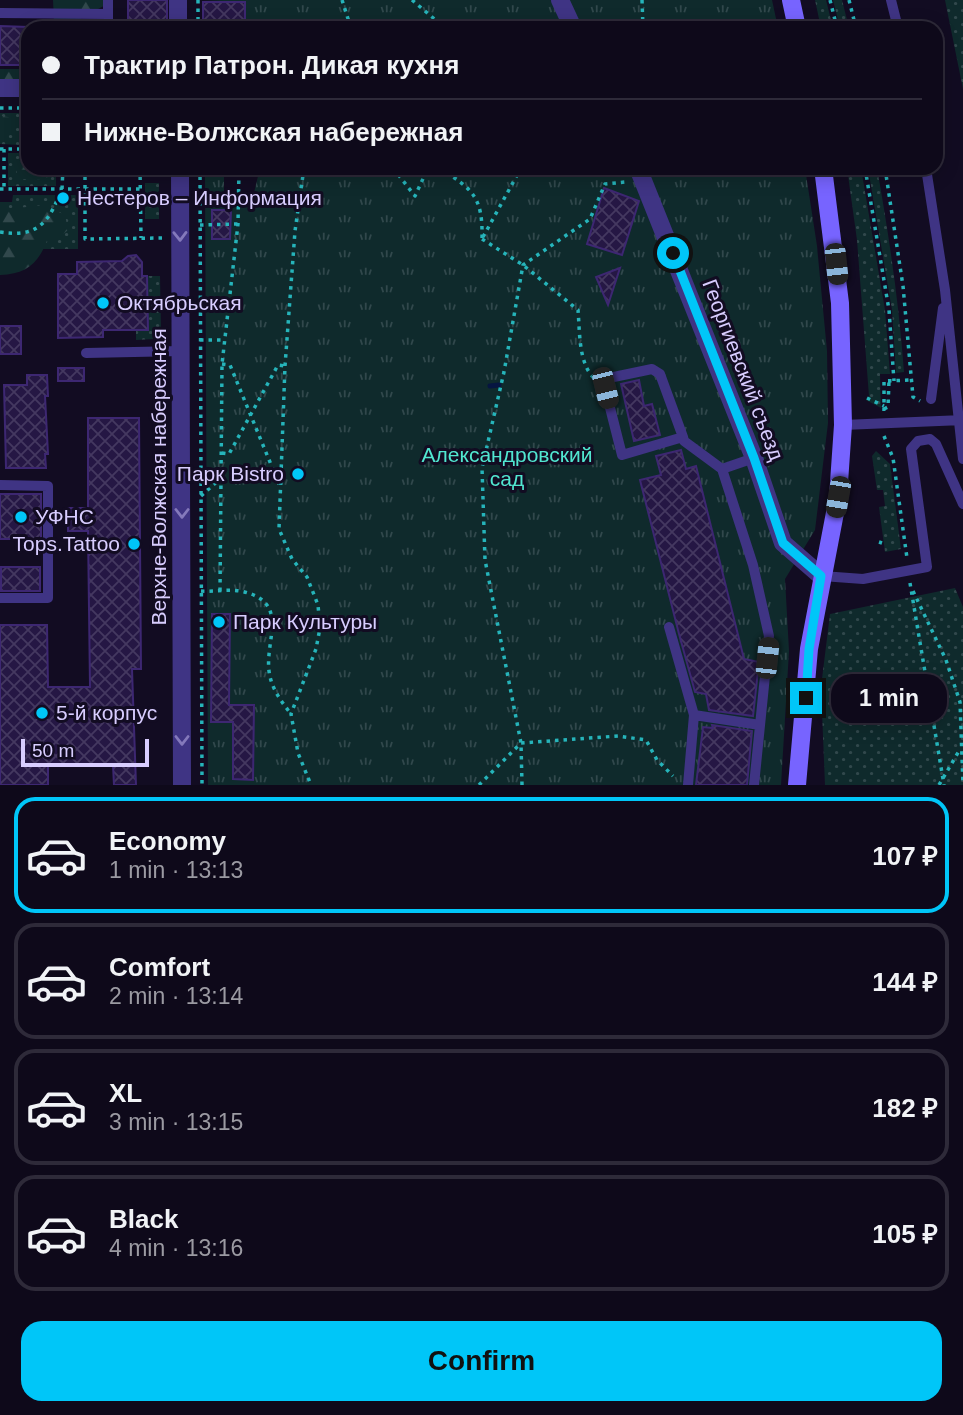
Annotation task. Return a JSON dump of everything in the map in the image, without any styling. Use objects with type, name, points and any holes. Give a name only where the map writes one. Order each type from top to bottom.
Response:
[{"type":"main road","points":[[791,0],[796,21]]},
{"type":"main road","points":[[797,785],[805,722],[809,649],[838,497],[843,425],[840,303],[824,175]]},
{"type":"main road","points":[[805,722],[809,785]]},
{"type":"street","points":[[178,0],[178,21]]},
{"type":"street","points":[[560,0],[570,21]]},
{"type":"street","points":[[0,88],[21,89]]},
{"type":"street","name":"Верхне-Волжская набережная","points":[[171,175],[181,351],[182,785]]},
{"type":"street","name":"Георгиевский съезд","points":[[641,175],[754,458],[783,543],[821,576]]},
{"type":"lane","points":[[19,0],[19,13]]},
{"type":"lane","points":[[108,0],[108,21]]},
{"type":"lane","points":[[891,0],[896,21]]},
{"type":"lane","points":[[0,13],[108,15]]},
{"type":"lane","points":[[927,175],[945,290],[963,459]]},
{"type":"lane","points":[[931,399],[945,290]]},
{"type":"lane","points":[[86,354],[181,351]]},
{"type":"lane","points":[[683,437],[622,455],[605,388],[609,378],[652,369],[660,374],[683,437],[696,452],[722,469],[753,565],[769,636],[754,785]]},
{"type":"lane","points":[[843,425],[961,421]]},
{"type":"lane","points":[[821,576],[863,579],[927,567],[911,449],[918,442],[930,439],[936,444],[963,503]]},
{"type":"lane","points":[[722,469],[754,458]]},
{"type":"lane","points":[[0,485],[48,486],[48,598],[0,598]]},
{"type":"lane","points":[[669,627],[694,715],[688,785]]},
{"type":"lane","points":[[694,715],[760,725]]},
{"type":"path","points":[[198,0],[198,21]]},
{"type":"path","points":[[342,0],[349,21]]},
{"type":"path","points":[[412,0],[437,21]]},
{"type":"path","points":[[642,0],[643,21]]},
{"type":"path","points":[[830,0],[835,21]]},
{"type":"path","points":[[849,0],[854,21]]},
{"type":"path","points":[[0,108],[21,108]]},
{"type":"path","points":[[21,149],[2,149],[2,189],[141,189]]},
{"type":"path","points":[[62,189],[63,175]]},
{"type":"path","points":[[85,175],[85,239],[163,238]]},
{"type":"path","points":[[140,175],[141,238]]},
{"type":"path","name":"Верхне-Волжская набережная","points":[[200,175],[202,785]]},
{"type":"path","points":[[220,591],[222,364],[238,224],[239,175]]},
{"type":"path","points":[[291,715],[316,649],[320,628],[313,590],[292,559],[279,529],[285,366],[303,175]]},
{"type":"path","points":[[398,175],[415,196],[425,175]]},
{"type":"path","points":[[450,175],[471,188],[481,214],[482,239]]},
{"type":"path","points":[[482,239],[517,175]]},
{"type":"path","points":[[523,785],[521,743],[485,561],[482,468],[504,372],[523,265],[590,219],[605,184],[623,184],[631,175]]},
{"type":"path","points":[[866,175],[888,310],[891,381],[888,407],[884,409]]},
{"type":"path","points":[[886,175],[903,286],[913,397]]},
{"type":"path","points":[[0,232],[23,234],[38,228],[58,198]]},
{"type":"path","points":[[200,225],[238,224]]},
{"type":"path","points":[[482,239],[523,265],[578,310],[580,346],[589,375],[605,388]]},
{"type":"path","points":[[200,340],[225,340]]},
{"type":"path","points":[[222,364],[230,365],[280,486]]},
{"type":"path","points":[[222,453],[229,454],[278,365],[285,366]]},
{"type":"path","points":[[867,398],[884,406],[884,381],[911,380]]},
{"type":"path","points":[[884,442],[893,458],[941,785]]},
{"type":"path","points":[[201,496],[222,477]]},
{"type":"path","points":[[910,585],[956,687],[961,717],[963,785]]},
{"type":"path","points":[[201,591],[239,591],[255,597],[272,614],[275,626],[268,656],[271,681],[291,715],[298,753],[311,785]]},
{"type":"path","points":[[479,785],[521,743],[618,736],[646,740],[657,761],[673,776]]},
{"type":"path","points":[[942,779],[960,749]]},
{"type":"green space","points":[[53,0],[111,0],[76,21],[54,21]]},
{"type":"green space","points":[[203,0],[772,0],[776,21],[245,21],[245,2]]},
{"type":"green space","points":[[815,0],[826,0],[831,21],[820,21]]},
{"type":"green space","points":[[833,0],[842,0],[847,21],[838,21]]},
{"type":"green space","points":[[945,0],[963,0],[963,89]]},
{"type":"green space","points":[[0,69],[21,69],[21,84],[0,83]]},
{"type":"green space","points":[[0,113],[21,113],[20,145],[0,144]]},
{"type":"green space","points":[[0,116],[8,117],[14,122],[0,141]]},
{"type":"green space","points":[[8,153],[21,153],[21,175],[56,175],[56,186],[8,186]]},
{"type":"green space","points":[[21,159],[21,175],[49,175],[48,177],[42,180],[19,179],[14,164]]},
{"type":"green space","name":"Александровский сад","points":[[205,175],[224,175],[224,200],[252,201],[258,175],[806,175],[817,246],[827,351],[828,423],[815,530],[785,579],[789,651],[781,785],[208,785]]},
{"type":"green space","points":[[848,175],[862,175],[885,310],[890,374],[880,374],[881,408],[866,400],[869,396],[857,240]]},
{"type":"green space","points":[[869,175],[878,175],[893,270],[904,372],[896,373],[892,310]]},
{"type":"green space","points":[[145,183],[159,183],[159,219],[145,219]]},
{"type":"green space","points":[[13,195],[58,195],[58,201],[69,201],[69,195],[78,195],[78,249],[0,249],[0,202],[12,202]]},
{"type":"green space","points":[[44,205],[65,215],[68,230],[56,240],[48,238],[31,266],[18,272],[0,275],[0,210]]},
{"type":"green space","points":[[147,276],[160,276],[161,332],[154,339],[136,340],[136,330],[148,329]]},
{"type":"green space","points":[[876,451],[890,464],[901,549],[885,552],[879,507],[885,506],[883,490],[877,490],[872,456]]},
{"type":"green space","points":[[955,588],[963,607],[963,785],[825,785],[821,687],[830,614]]},
{"type":"building","points":[[128,0],[167,0],[167,21],[128,21]]},
{"type":"building","points":[[203,2],[245,2],[245,21],[203,21]]},
{"type":"building","points":[[0,26],[21,27],[21,65],[0,65]]},
{"type":"building","points":[[604,188],[639,201],[622,255],[587,244]]},
{"type":"building","points":[[212,210],[231,210],[230,239],[212,239]]},
{"type":"building","name":"Октябрьская","points":[[136,255],[142,262],[142,276],[147,276],[148,330],[103,330],[103,337],[58,338],[58,274],[77,274],[77,262],[122,261],[128,256]]},
{"type":"building","points":[[620,268],[608,305],[596,277]]},
{"type":"building","points":[[0,326],[21,326],[21,354],[0,354]]},
{"type":"building","points":[[58,368],[84,368],[84,381],[58,381]]},
{"type":"building","points":[[27,375],[47,375],[46,468],[6,468],[4,385],[27,385]]},
{"type":"building","points":[[639,380],[644,406],[652,404],[660,435],[634,441],[621,384]]},
{"type":"building","points":[[88,418],[139,418],[141,669],[132,669],[136,785],[114,785],[113,765],[48,766],[48,785],[0,785],[0,625],[47,625],[48,687],[90,687],[88,531],[68,531],[68,508],[88,508]]},
{"type":"building","name":"Александровский сад","points":[[681,450],[686,469],[696,466],[744,659],[759,662],[753,716],[709,710],[706,694],[695,692],[679,634],[640,480],[661,475],[656,456]]},
{"type":"building","name":"УФНС","points":[[0,494],[41,494],[41,539],[0,539]]},
{"type":"building","points":[[1,567],[40,567],[40,591],[1,591]]},
{"type":"building","points":[[212,614],[230,614],[229,705],[254,705],[253,780],[233,779],[233,722],[211,722]]},
{"type":"building","points":[[712,725],[752,731],[747,785],[696,785],[703,727],[713,728]]},
{"type":"waterway","points":[[490,386],[499,385]]},
{"type":"place","name":"Нестеров – Информация","points":[[63,198]]},
{"type":"place","name":"Октябрьская","points":[[103,303]]},
{"type":"place","name":"Парк Bistro","points":[[298,474]]},
{"type":"place","name":"УФНС","points":[[21,517]]},
{"type":"place","name":"Tops.Tattoo","points":[[134,544]]},
{"type":"place","name":"Парк Культуры","points":[[219,622]]},
{"type":"place","name":"5-й корпус","points":[[42,713]]},
{"type":"route","points":[[673,253],[754,458],[783,543],[821,576],[809,649],[806,698]]}]
